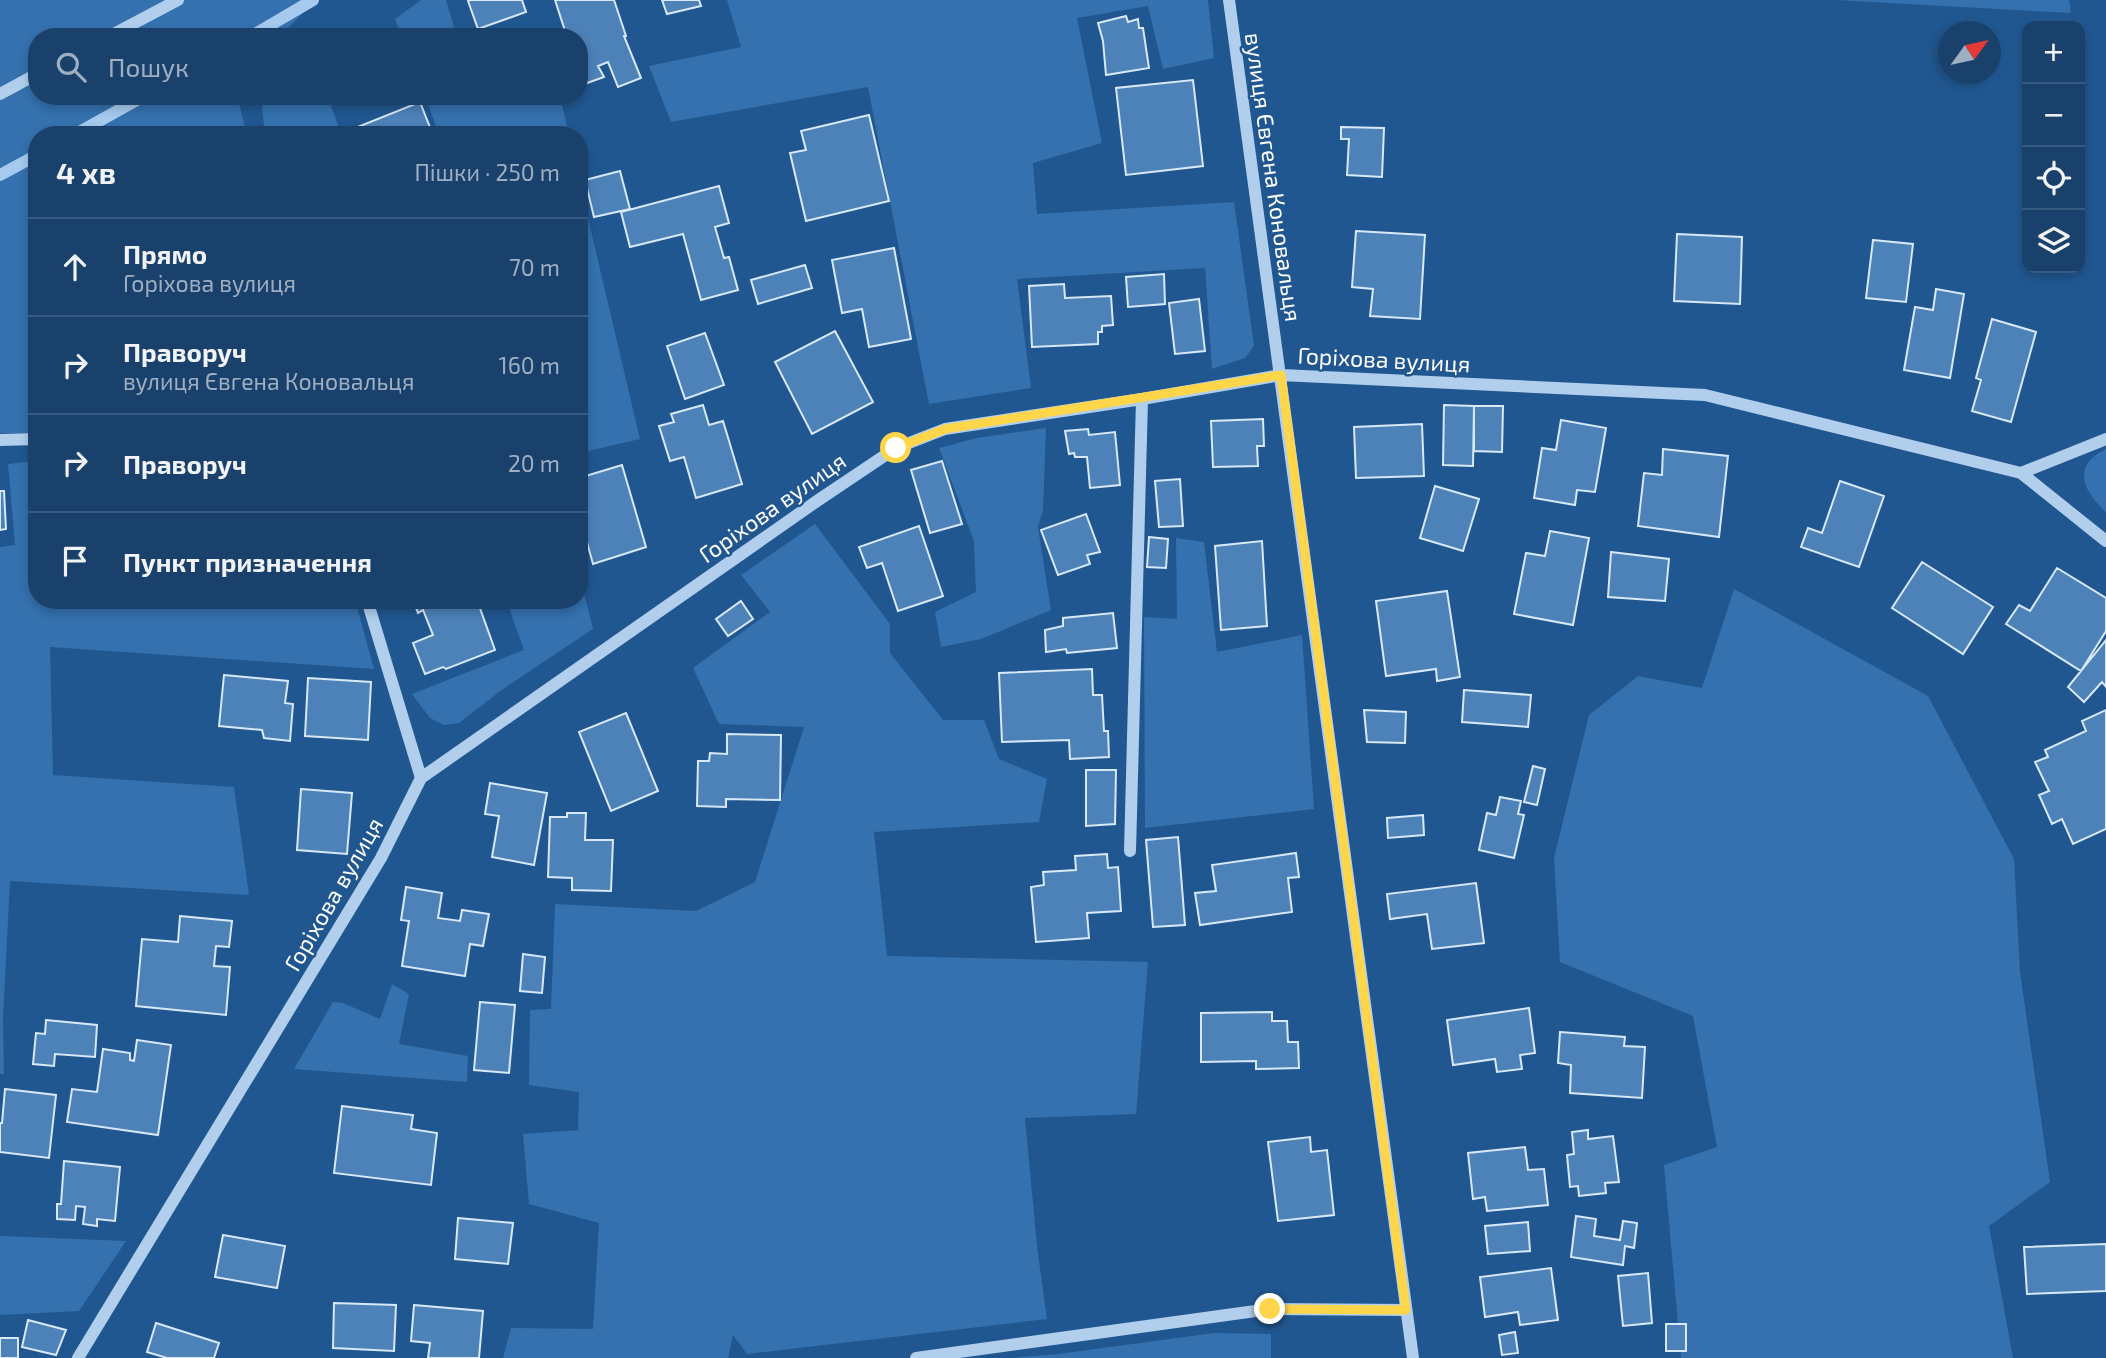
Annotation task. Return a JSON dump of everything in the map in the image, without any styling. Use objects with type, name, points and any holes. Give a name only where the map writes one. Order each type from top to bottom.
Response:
[{"type":"street","points":[[125,28],[178,0]]},
{"type":"street","name":"вулиця Євгена Коновальця","points":[[1229,0],[1413,1358]]},
{"type":"street","points":[[0,94],[28,80]]},
{"type":"street","name":"Горіхова вулиця","points":[[78,1358],[367,882],[421,778],[817,500],[896,448],[945,429],[1281,375],[1705,395],[2021,473]]},
{"type":"street","points":[[1129,851],[1142,399]]},
{"type":"street","points":[[0,440],[28,439]]},
{"type":"street","points":[[2106,439],[2021,473],[2106,541]]},
{"type":"street","points":[[370,609],[421,778]]},
{"type":"street","points":[[916,1358],[1270,1309],[1406,1310]]},
{"type":"shaded area","points":[[0,0],[316,0],[288,28],[28,28],[28,105],[239,105],[245,126],[28,126],[28,433],[0,433]]},
{"type":"shaded area","points":[[421,0],[446,0],[454,28],[398,28],[395,19]]},
{"type":"shaded area","points":[[727,0],[1208,0],[1214,58],[1163,69],[1148,6],[1077,18],[1102,143],[1033,163],[1037,214],[1234,202],[1254,346],[1245,358],[1212,369],[1205,268],[1017,279],[1031,388],[929,404],[868,87],[671,122],[649,66],[741,47]]},
{"type":"shaded area","points":[[1837,0],[2069,0],[2071,13]]},
{"type":"shaded area","points":[[262,105],[330,105],[339,126],[264,126]]},
{"type":"shaded area","points":[[428,105],[562,105],[567,126],[436,126]]},
{"type":"shaded area","points":[[588,218],[640,439],[588,451]]},
{"type":"shaded area","points":[[1046,428],[1043,510],[1038,527],[1051,610],[981,639],[941,647],[935,612],[976,592],[974,541],[939,448],[977,438]]},
{"type":"shaded area","points":[[2106,449],[2106,512],[2091,496],[2084,479],[2088,463]]},
{"type":"shaded area","points":[[28,462],[28,609],[357,609],[374,669],[50,647],[53,775],[234,787],[249,895],[10,881],[3,1018],[4,1074],[0,1074],[0,547],[15,545],[8,464]]},
{"type":"shaded area","points":[[815,524],[890,624],[890,653],[943,720],[984,720],[999,759],[1047,779],[1039,822],[874,832],[887,956],[1148,962],[1136,1114],[1025,1118],[1047,1319],[747,1354],[733,1335],[728,1358],[503,1358],[511,1328],[593,1329],[599,1223],[529,1204],[523,1134],[578,1130],[579,1092],[529,1085],[530,1010],[551,1009],[555,904],[696,911],[755,882],[804,727],[719,724],[693,668],[770,612],[741,575]]},
{"type":"shaded area","points":[[1176,538],[1204,542],[1217,652],[1302,635],[1314,809],[1145,828],[1144,617],[1177,619]]},
{"type":"shaded area","points":[[1734,589],[1928,696],[2014,859],[2020,972],[2050,1182],[1989,1226],[2013,1358],[1681,1358],[1664,1165],[1717,1147],[1693,1016],[1560,962],[1554,858],[1589,715],[1638,676],[1702,688]]},
{"type":"shaded area","points":[[509,609],[588,609],[593,629],[503,689],[459,723],[444,725],[430,718],[412,694],[524,650]]},
{"type":"shaded area","points":[[392,984],[409,994],[399,1044],[468,1056],[467,1082],[294,1069],[333,1002],[343,1003],[380,1019]]},
{"type":"shaded area","points":[[0,1236],[126,1241],[79,1311],[0,1315]]},
{"type":"shaded area","points":[[1214,1333],[1271,1334],[1271,1358],[1011,1358],[1058,1354]]},
{"type":"building","points":[[522,0],[526,12],[478,28],[468,1]]},
{"type":"building","points":[[555,0],[614,0],[624,36],[641,78],[618,87],[608,62],[598,66],[604,77],[588,83],[588,28],[564,28]]},
{"type":"building","points":[[662,0],[699,0],[701,6],[667,14]]},
{"type":"building","points":[[1126,16],[1128,22],[1138,19],[1139,28],[1143,28],[1149,68],[1106,75],[1103,41],[1098,23]]},
{"type":"building","points":[[1193,80],[1203,166],[1126,175],[1116,88]]},
{"type":"building","points":[[412,105],[421,105],[429,126],[360,126]]},
{"type":"building","points":[[869,115],[889,201],[806,221],[790,153],[806,150],[801,131]]},
{"type":"building","points":[[1341,127],[1384,128],[1382,177],[1347,175],[1349,139],[1341,139]]},
{"type":"building","points":[[620,171],[630,209],[594,217],[588,179]]},
{"type":"building","points":[[719,186],[729,223],[715,227],[724,258],[729,257],[738,290],[701,300],[683,234],[630,247],[621,212]]},
{"type":"building","points":[[1356,231],[1425,235],[1420,319],[1370,316],[1373,289],[1352,287]]},
{"type":"building","points":[[1677,234],[1742,237],[1740,304],[1674,301]]},
{"type":"building","points":[[1873,240],[1913,244],[1906,302],[1866,298]]},
{"type":"building","points":[[894,248],[911,339],[869,347],[862,309],[842,313],[832,260]]},
{"type":"building","points":[[805,265],[812,288],[758,304],[751,280]]},
{"type":"building","points":[[1164,274],[1165,304],[1128,307],[1126,277]]},
{"type":"building","points":[[1064,284],[1065,298],[1111,296],[1113,325],[1102,326],[1102,332],[1098,332],[1098,344],[1032,347],[1029,286]]},
{"type":"building","points":[[1936,289],[1964,294],[1950,378],[1904,370],[1915,307],[1933,310]]},
{"type":"building","points":[[1199,299],[1205,351],[1175,354],[1169,303]]},
{"type":"building","points":[[1992,319],[2036,332],[2011,422],[1972,411],[1981,380],[1976,378]]},
{"type":"building","points":[[835,331],[873,402],[812,434],[775,362]]},
{"type":"building","points":[[705,333],[724,385],[685,399],[667,346]]},
{"type":"building","points":[[703,405],[709,425],[723,421],[742,484],[696,498],[684,457],[670,461],[659,426],[674,422],[671,414]]},
{"type":"building","points":[[1444,405],[1474,406],[1473,466],[1443,465]]},
{"type":"building","points":[[1474,406],[1503,406],[1502,452],[1474,451]]},
{"type":"building","points":[[1263,419],[1264,446],[1257,446],[1258,466],[1213,467],[1211,421]]},
{"type":"building","points":[[1561,420],[1606,428],[1595,492],[1577,490],[1575,505],[1534,498],[1542,448],[1556,450]]},
{"type":"building","points":[[1422,424],[1424,476],[1356,478],[1354,427]]},
{"type":"building","points":[[1088,429],[1089,435],[1115,432],[1120,485],[1090,488],[1087,457],[1069,454],[1065,431]]},
{"type":"building","points":[[1663,449],[1728,456],[1719,537],[1638,526],[1644,473],[1662,475]]},
{"type":"building","points":[[942,461],[962,524],[930,533],[911,470]]},
{"type":"building","points":[[622,465],[646,547],[593,564],[588,546],[588,475]]},
{"type":"building","points":[[1180,479],[1183,526],[1159,527],[1155,481]]},
{"type":"building","points":[[1840,481],[1884,496],[1859,567],[1801,547],[1808,528],[1822,533]]},
{"type":"building","points":[[1435,486],[1479,499],[1463,551],[1420,538]]},
{"type":"building","points":[[0,491],[4,491],[6,529],[0,530]]},
{"type":"building","points":[[1086,514],[1100,552],[1087,555],[1090,564],[1058,575],[1041,530]]},
{"type":"building","points":[[919,526],[943,596],[898,611],[882,563],[867,568],[859,547]]},
{"type":"building","points":[[1550,531],[1589,538],[1573,625],[1514,614],[1526,553],[1545,556]]},
{"type":"building","points":[[1149,537],[1168,539],[1166,568],[1147,567]]},
{"type":"building","points":[[1262,541],[1267,626],[1221,630],[1215,546]]},
{"type":"building","points":[[1611,552],[1669,559],[1665,601],[1608,597]]},
{"type":"building","points":[[1922,562],[1993,607],[1963,654],[1892,608]]},
{"type":"building","points":[[2057,568],[2106,598],[2106,631],[2081,671],[2006,624],[2019,605],[2030,611]]},
{"type":"building","points":[[1447,591],[1460,677],[1437,681],[1436,669],[1386,676],[1376,601]]},
{"type":"building","points":[[741,601],[753,619],[728,636],[716,619]]},
{"type":"building","points":[[416,609],[480,609],[495,650],[425,674],[413,643],[433,635],[423,610],[418,613]]},
{"type":"building","points":[[1113,613],[1117,648],[1067,653],[1066,649],[1046,652],[1045,630],[1063,626],[1063,618]]},
{"type":"building","points":[[2106,640],[2106,687],[2102,682],[2084,702],[2068,687]]},
{"type":"building","points":[[1092,669],[1093,695],[1102,695],[1109,757],[1070,759],[1069,740],[1002,742],[999,673]]},
{"type":"building","points":[[224,675],[288,681],[285,703],[293,704],[290,741],[264,738],[262,730],[219,726]]},
{"type":"building","points":[[308,678],[371,682],[368,740],[305,736]]},
{"type":"building","points":[[1464,690],[1531,695],[1528,727],[1462,722]]},
{"type":"building","points":[[1364,710],[1406,712],[1405,743],[1367,742]]},
{"type":"building","points":[[2106,710],[2106,829],[2073,844],[2062,819],[2052,824],[2039,795],[2049,791],[2035,762],[2048,757],[2045,750],[2086,731],[2082,721]]},
{"type":"building","points":[[626,713],[658,791],[611,811],[579,732]]},
{"type":"building","points":[[727,734],[781,735],[780,800],[726,799],[726,807],[697,806],[698,761],[709,761],[710,753],[727,754]]},
{"type":"building","points":[[1533,766],[1545,769],[1537,805],[1524,802]]},
{"type":"building","points":[[1086,770],[1116,770],[1115,824],[1086,826]]},
{"type":"building","points":[[490,783],[547,793],[534,865],[492,857],[499,816],[485,814]]},
{"type":"building","points":[[301,789],[352,793],[347,854],[297,850]]},
{"type":"building","points":[[1500,797],[1521,801],[1518,814],[1524,815],[1514,858],[1479,850],[1487,813],[1496,815]]},
{"type":"building","points":[[567,813],[586,813],[585,840],[613,840],[611,891],[572,890],[572,878],[548,877],[550,817],[567,817]]},
{"type":"building","points":[[1423,815],[1424,835],[1388,838],[1387,818]]},
{"type":"building","points":[[1178,837],[1185,925],[1153,927],[1146,840]]},
{"type":"building","points":[[1296,853],[1299,877],[1288,878],[1292,912],[1200,925],[1195,893],[1216,891],[1212,865]]},
{"type":"building","points":[[1107,854],[1108,868],[1118,867],[1121,911],[1087,913],[1089,938],[1036,942],[1031,887],[1044,885],[1043,872],[1076,870],[1075,856]]},
{"type":"building","points":[[1476,883],[1484,943],[1432,949],[1427,914],[1390,919],[1387,894]]},
{"type":"building","points":[[406,887],[442,893],[438,918],[460,921],[462,910],[489,914],[483,946],[470,944],[465,976],[402,966],[409,921],[401,920]]},
{"type":"building","points":[[180,916],[232,921],[229,947],[216,946],[214,966],[230,967],[226,1015],[136,1006],[142,939],[178,942]]},
{"type":"building","points":[[523,954],[545,957],[542,993],[520,991]]},
{"type":"building","points":[[480,1002],[515,1005],[509,1073],[474,1070]]},
{"type":"building","points":[[1529,1008],[1535,1053],[1520,1055],[1522,1069],[1497,1072],[1495,1059],[1453,1065],[1447,1020]]},
{"type":"building","points":[[1272,1012],[1272,1021],[1287,1021],[1288,1042],[1298,1042],[1299,1068],[1256,1069],[1256,1061],[1201,1062],[1201,1013]]},
{"type":"building","points":[[46,1020],[97,1025],[95,1057],[55,1054],[54,1066],[33,1064],[36,1033],[45,1034]]},
{"type":"building","points":[[1560,1032],[1625,1037],[1624,1046],[1645,1047],[1642,1098],[1570,1093],[1571,1065],[1558,1063]]},
{"type":"building","points":[[137,1040],[171,1045],[158,1135],[67,1122],[72,1089],[97,1092],[103,1049],[130,1053],[130,1060],[134,1061]]},
{"type":"building","points":[[5,1089],[56,1095],[49,1158],[0,1152],[0,1123]]},
{"type":"building","points":[[342,1106],[413,1115],[411,1129],[437,1133],[431,1185],[334,1173]]},
{"type":"building","points":[[1588,1130],[1588,1139],[1613,1136],[1619,1182],[1605,1183],[1606,1193],[1579,1196],[1578,1186],[1570,1187],[1567,1155],[1574,1154],[1572,1132]]},
{"type":"building","points":[[1310,1137],[1311,1152],[1327,1150],[1334,1215],[1278,1221],[1268,1142]]},
{"type":"building","points":[[1525,1147],[1528,1170],[1544,1169],[1548,1205],[1487,1211],[1485,1197],[1473,1199],[1468,1153]]},
{"type":"building","points":[[64,1161],[120,1167],[115,1221],[97,1219],[97,1226],[83,1224],[85,1207],[76,1206],[75,1220],[57,1219],[57,1204],[61,1204]]},
{"type":"building","points":[[1576,1216],[1596,1219],[1594,1236],[1620,1240],[1623,1221],[1637,1223],[1634,1248],[1625,1246],[1623,1265],[1571,1257]]},
{"type":"building","points":[[458,1218],[513,1223],[508,1264],[455,1259]]},
{"type":"building","points":[[1528,1222],[1530,1251],[1488,1254],[1485,1226]]},
{"type":"building","points":[[223,1235],[285,1246],[277,1288],[215,1277]]},
{"type":"building","points":[[2106,1244],[2106,1291],[2027,1294],[2024,1247]]},
{"type":"building","points":[[1551,1268],[1558,1320],[1520,1325],[1518,1312],[1485,1317],[1480,1277]]},
{"type":"building","points":[[1648,1273],[1652,1323],[1623,1326],[1618,1276]]},
{"type":"building","points":[[334,1303],[396,1305],[394,1351],[333,1348]]},
{"type":"building","points":[[414,1305],[483,1311],[479,1358],[428,1358],[430,1343],[411,1341]]},
{"type":"building","points":[[28,1320],[66,1330],[56,1355],[22,1347]]},
{"type":"building","points":[[156,1323],[219,1343],[214,1358],[167,1358],[147,1352]]},
{"type":"building","points":[[1666,1324],[1686,1324],[1686,1351],[1666,1351]]},
{"type":"building","points":[[1515,1332],[1518,1353],[1502,1355],[1499,1335]]},
{"type":"building","points":[[0,1338],[18,1338],[18,1358],[0,1358]]},
{"type":"waterway","points":[[265,28],[313,0]]},
{"type":"waterway","points":[[90,126],[128,105]]},
{"type":"waterway","points":[[0,175],[28,160]]},
{"type":"route","points":[[896,448],[945,429],[1281,375],[1406,1310],[1270,1309]]}]
